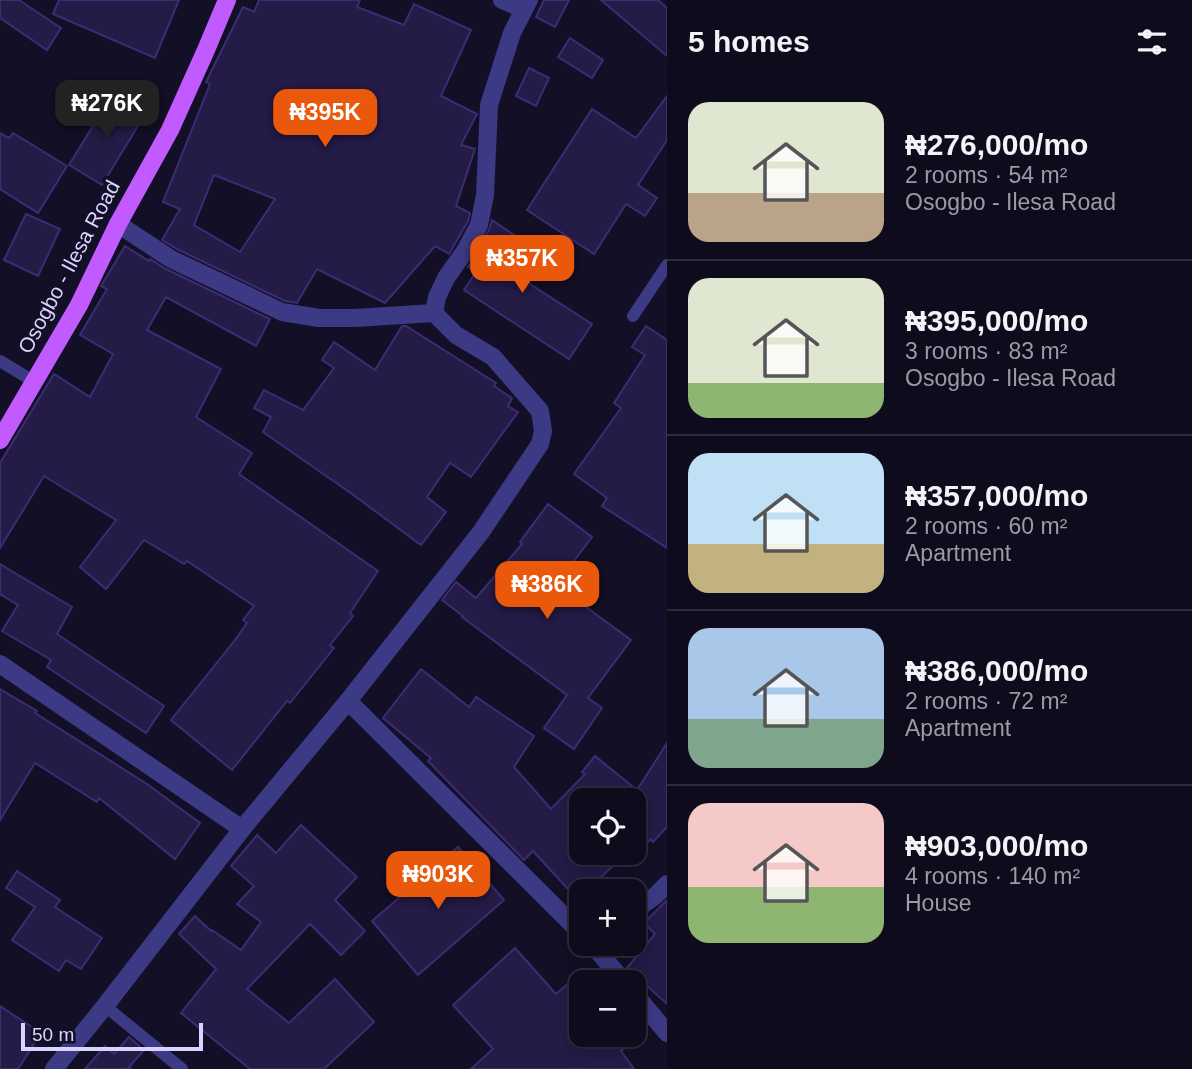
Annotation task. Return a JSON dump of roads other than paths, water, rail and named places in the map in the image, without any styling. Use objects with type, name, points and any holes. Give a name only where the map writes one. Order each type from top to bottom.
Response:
[{"type":"main road","name":"Osogbo - Ilesa Road","points":[[0,440],[79,305],[118,224],[170,130],[227,0]]},
{"type":"street","points":[[434,313],[437,297],[446,278],[479,225],[485,195],[489,105],[512,33],[527,4],[502,0]]},
{"type":"street","points":[[54,1069],[242,829],[348,701],[481,532],[540,443],[543,431],[540,411],[493,356],[456,335],[434,313],[320,318],[282,312],[171,259],[118,224]]},
{"type":"street","points":[[0,664],[242,829]]},
{"type":"street","points":[[348,701],[569,921]]},
{"type":"street","points":[[646,902],[667,884]]},
{"type":"street","points":[[602,956],[614,970]]},
{"type":"street","points":[[646,1008],[667,1033]]},
{"type":"lane","points":[[633,316],[667,265]]},
{"type":"lane","points":[[0,362],[33,381]]},
{"type":"lane","points":[[105,1006],[182,1069]]}]
